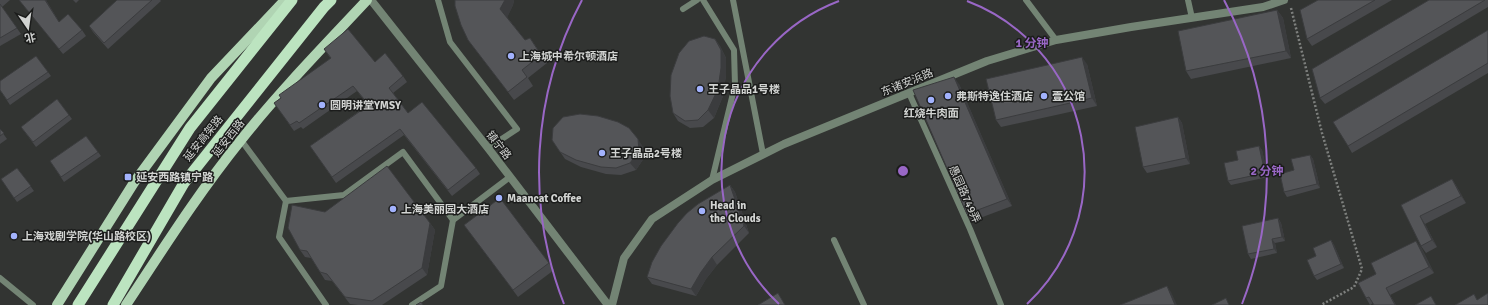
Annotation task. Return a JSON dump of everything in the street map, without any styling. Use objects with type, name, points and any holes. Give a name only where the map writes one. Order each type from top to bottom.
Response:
[{"type":"highway","name":"延安高架路","points":[[78,305],[190,128],[292,0]]},
{"type":"highway","name":"延安高架路","points":[[113,305],[184,183],[331,0]]},
{"type":"main road","points":[[58,305],[135,181],[211,78],[285,0]]},
{"type":"main road","name":"延安西路","points":[[126,305],[202,191],[241,140],[304,68],[367,0]]},
{"type":"street","name":"镇宁路","points":[[371,0],[488,148],[608,305]]},
{"type":"street","name":"东诸安浜路","points":[[612,305],[624,258],[652,219],[712,180],[784,144],[988,61],[1056,40],[1131,26],[1262,7],[1284,0]]},
{"type":"lane","points":[[438,0],[450,42],[517,129],[488,148]]},
{"type":"lane","points":[[683,9],[697,0]]},
{"type":"lane","points":[[702,0],[734,50],[735,85],[712,180]]},
{"type":"lane","points":[[733,0],[763,154]]},
{"type":"lane","points":[[1026,0],[1056,40]]},
{"type":"lane","points":[[1188,0],[1192,18]]},
{"type":"lane","name":"愚园路749弄","points":[[909,93],[970,229],[1001,305]]},
{"type":"lane","points":[[241,140],[286,201],[280,237],[326,305]]},
{"type":"lane","points":[[286,201],[344,195],[403,152],[453,220]]},
{"type":"lane","points":[[412,305],[441,286],[453,220],[510,177]]},
{"type":"lane","points":[[834,240],[864,305]]},
{"type":"lane","points":[[0,278],[33,305]]},
{"type":"path","points":[[1290,7],[1322,133],[1362,269],[1354,287],[1320,305]]},
{"type":"building","points":[[19,0],[45,0],[59,22],[68,14],[82,30],[59,49]]},
{"type":"building","points":[[117,0],[152,0],[104,43],[89,26]]},
{"type":"building","name":"上海城中希尔顿酒店","points":[[455,0],[505,0],[500,9],[525,40],[530,38],[541,55],[522,70],[527,77],[508,92],[468,40],[461,25],[455,6]]},
{"type":"building","points":[[1318,0],[1375,0],[1307,39],[1300,10]]},
{"type":"building","points":[[1429,0],[1485,0],[1320,98],[1312,69]]},
{"type":"building","points":[[0,4],[17,28],[0,38]]},
{"type":"building","points":[[1277,10],[1286,51],[1186,71],[1178,31]]},
{"type":"building","points":[[348,29],[375,62],[385,53],[403,76],[389,88],[408,113],[422,102],[476,168],[448,190],[400,129],[332,177],[310,146],[369,105],[353,86],[299,123],[297,121],[290,125],[274,103],[281,98],[279,95],[331,58],[324,49]]},
{"type":"building","points":[[1488,30],[1488,63],[1348,146],[1333,122]]},
{"type":"building","name":"王子晶品1号楼","points":[[704,36],[715,39],[721,50],[721,68],[718,89],[708,110],[698,120],[685,121],[673,113],[670,96],[671,75],[679,53],[689,41]]},
{"type":"building","points":[[36,56],[48,72],[7,100],[0,90],[0,81]]},
{"type":"building","name":"壹公馆","points":[[1082,57],[1092,98],[996,120],[986,79]]},
{"type":"building","points":[[954,77],[1007,199],[967,214],[913,90]]},
{"type":"building","points":[[57,99],[69,115],[33,142],[21,127]]},
{"type":"building","name":"王子晶品2号楼","points":[[580,114],[598,116],[618,122],[629,128],[638,139],[639,151],[630,163],[616,168],[601,167],[576,160],[560,152],[552,140],[553,128],[563,117]]},
{"type":"building","points":[[1178,117],[1186,158],[1143,167],[1135,127]]},
{"type":"building","points":[[0,129],[4,133],[0,136]]},
{"type":"building","points":[[86,136],[98,152],[61,177],[50,161]]},
{"type":"building","points":[[1259,146],[1265,173],[1228,181],[1224,163],[1238,160],[1236,151]]},
{"type":"building","points":[[1310,155],[1317,184],[1284,192],[1280,174],[1294,170],[1291,159]]},
{"type":"building","points":[[387,166],[430,223],[422,268],[372,301],[345,297],[327,274],[320,272],[307,251],[300,250],[288,228],[292,205],[325,212]]},
{"type":"building","points":[[17,168],[31,186],[14,198],[1,179]]},
{"type":"building","points":[[1452,179],[1461,196],[1420,216],[1432,240],[1421,246],[1401,205]]},
{"type":"building","points":[[730,185],[744,226],[712,257],[691,289],[647,277],[652,262],[661,246],[687,213],[698,204]]},
{"type":"building","points":[[500,198],[549,263],[513,290],[464,225]]},
{"type":"building","points":[[1278,218],[1282,237],[1272,239],[1274,249],[1248,254],[1242,226]]},
{"type":"building","points":[[1331,240],[1341,264],[1314,276],[1307,260],[1316,256],[1313,248]]},
{"type":"building","points":[[1416,241],[1429,267],[1386,288],[1395,305],[1374,305],[1369,297],[1366,298],[1358,283],[1376,274],[1371,263]]},
{"type":"building","points":[[1167,286],[1175,305],[1120,305]]},
{"type":"building","points":[[778,293],[785,305],[758,305]]},
{"type":"building","points":[[1488,293],[1488,305],[1455,305],[1474,294],[1477,300]]},
{"type":"building","points":[[1431,296],[1436,305],[1415,305]]},
{"type":"building","points":[[1226,298],[1229,305],[1212,305]]},
{"type":"building","points":[[421,302],[423,305],[416,305]]},
{"type":"place","name":"上海城中希尔顿酒店","points":[[511,56]]},
{"type":"place","name":"王子晶品1号楼","points":[[700,89]]},
{"type":"place","name":"弗斯特逸住酒店","points":[[948,96]]},
{"type":"place","name":"壹公馆","points":[[1044,96]]},
{"type":"place","name":"红烧牛肉面","points":[[931,100]]},
{"type":"place","name":"圆明讲堂YMSY","points":[[322,105]]},
{"type":"place","name":"王子晶品2号楼","points":[[602,153]]},
{"type":"place","name":"延安西路镇宁路","points":[[128,177]]},
{"type":"place","name":"Maancat Coffee","points":[[499,198]]},
{"type":"place","name":"上海美丽园大酒店","points":[[393,209]]},
{"type":"place","name":"Head in the Clouds","points":[[702,211]]},
{"type":"place","name":"上海戏剧学院(华山路校区)","points":[[14,236]]}]
